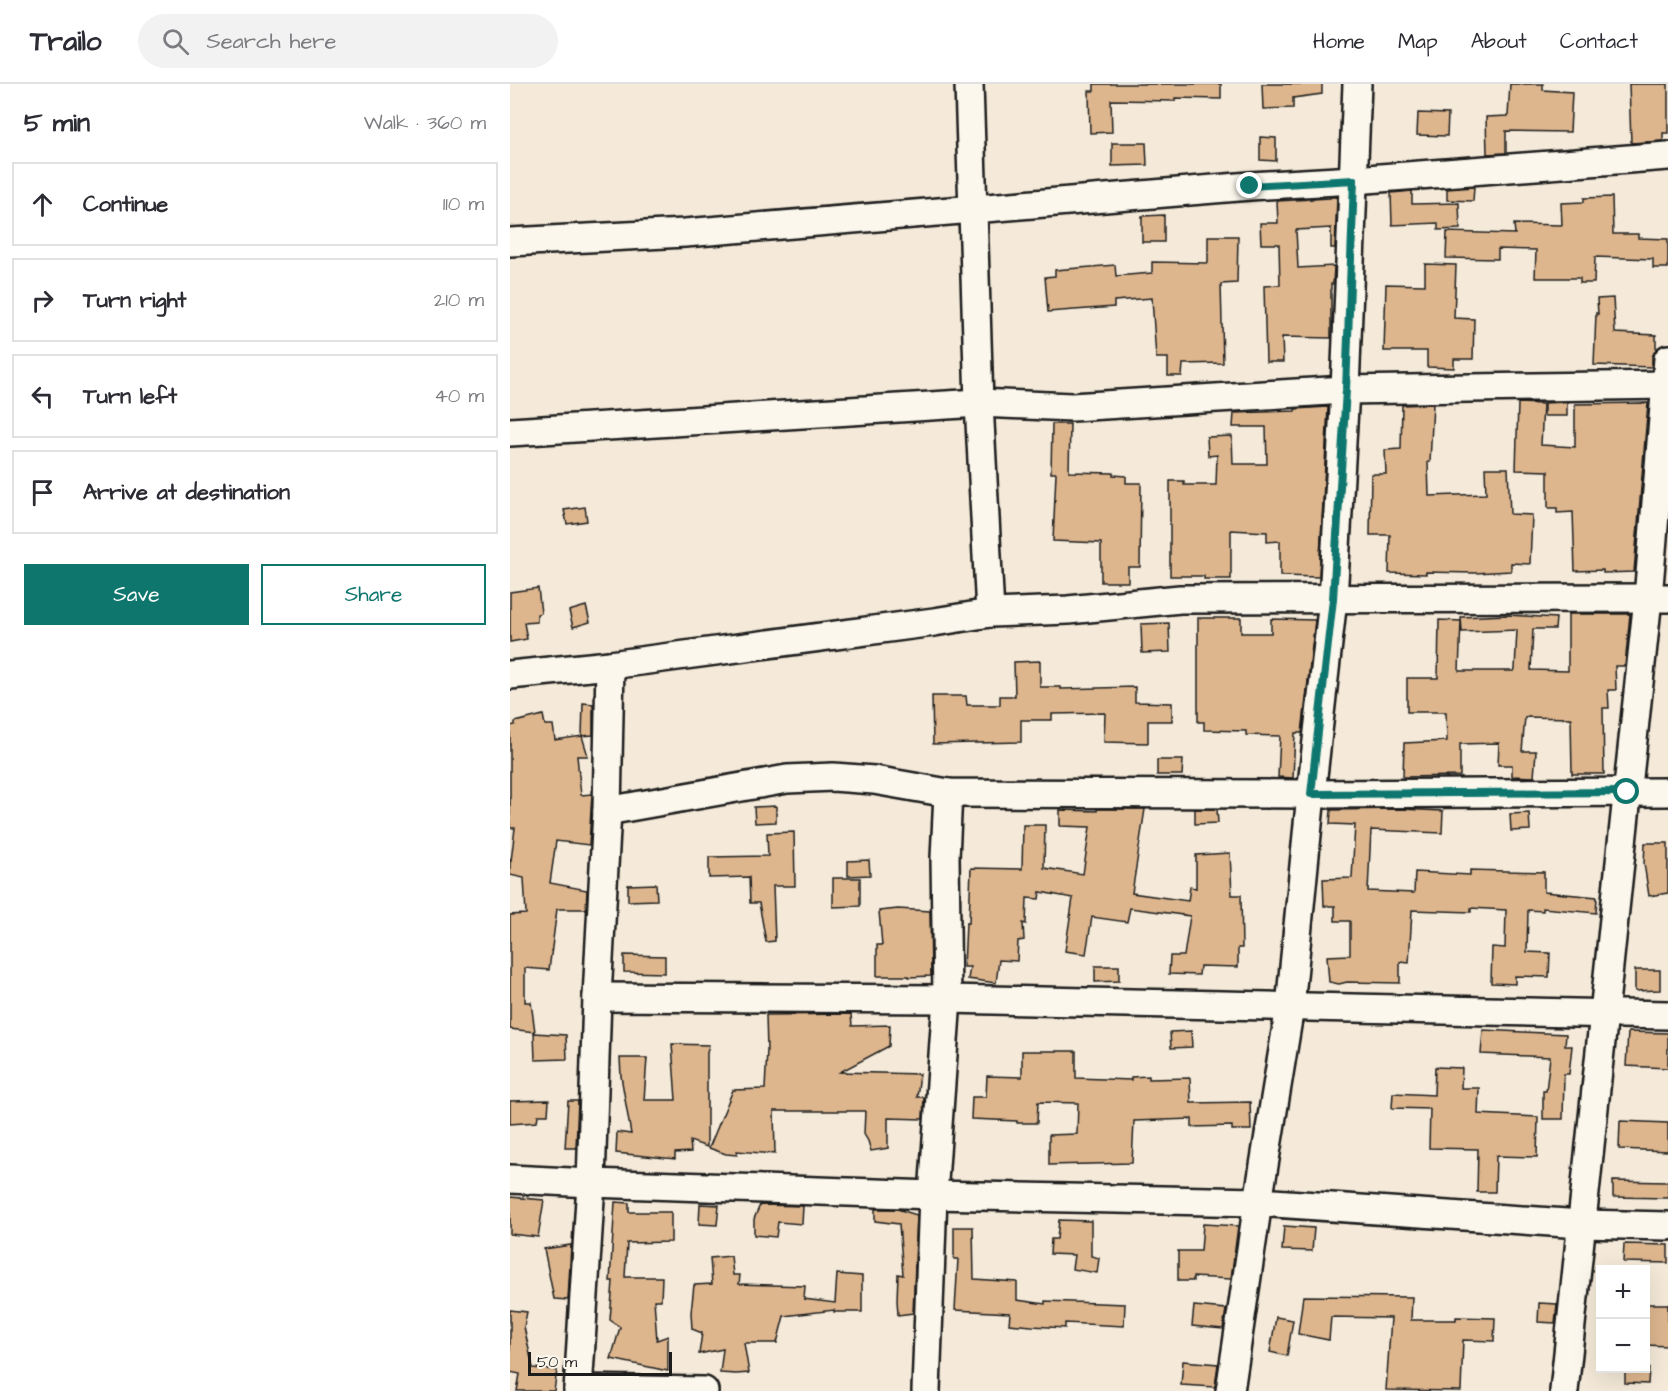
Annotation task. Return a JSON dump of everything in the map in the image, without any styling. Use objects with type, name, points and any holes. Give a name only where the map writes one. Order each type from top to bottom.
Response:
[{"type":"street","points":[[969,84],[990,613]]},
{"type":"street","points":[[1230,1391],[1290,1006],[1333,599],[1346,390],[1357,84]]},
{"type":"street","points":[[510,242],[685,233],[1250,186],[1668,156]]},
{"type":"street","points":[[510,432],[980,403],[1072,407],[1346,390],[1667,376],[1658,598],[1627,792],[1564,1391]]},
{"type":"street","points":[[510,675],[610,665],[990,613],[1068,610],[1180,599],[1658,598]]},
{"type":"street","points":[[610,665],[607,812],[597,997],[591,1183],[578,1390],[704,1391]]},
{"type":"street","points":[[607,812],[787,778],[833,777],[874,780],[948,793],[1668,792]]},
{"type":"street","points":[[927,1391],[933,1195],[947,999],[945,858],[948,793]]},
{"type":"street","points":[[597,997],[947,999],[1668,1015]]},
{"type":"street","points":[[510,1179],[933,1195],[1258,1202],[1581,1224],[1668,1226]]},
{"type":"building","points":[[1094,84],[1221,84],[1221,99],[1111,100],[1112,132],[1090,133],[1089,91],[1094,91]]},
{"type":"building","points":[[1262,84],[1322,84],[1322,94],[1293,98],[1293,108],[1263,109]]},
{"type":"building","points":[[1510,84],[1543,84],[1543,90],[1572,92],[1570,132],[1506,131],[1506,153],[1487,154],[1486,117],[1508,116]]},
{"type":"building","points":[[1629,84],[1668,84],[1668,133],[1663,133],[1663,141],[1631,143]]},
{"type":"building","points":[[1418,113],[1448,114],[1447,136],[1417,135]]},
{"type":"building","points":[[1260,137],[1276,138],[1276,161],[1260,160]]},
{"type":"building","points":[[1112,143],[1146,143],[1147,165],[1112,166]]},
{"type":"building","points":[[1474,187],[1473,201],[1447,200],[1447,189]]},
{"type":"building","points":[[1412,191],[1412,204],[1459,203],[1460,229],[1438,230],[1438,223],[1392,225],[1391,193]]},
{"type":"building","points":[[1337,197],[1335,248],[1331,248],[1331,228],[1296,230],[1298,268],[1334,266],[1333,284],[1331,284],[1331,338],[1282,337],[1283,362],[1266,362],[1264,286],[1280,285],[1279,244],[1261,244],[1260,223],[1278,223],[1277,201]]},
{"type":"building","points":[[1612,197],[1613,234],[1638,234],[1638,238],[1668,239],[1668,268],[1653,268],[1653,259],[1595,257],[1594,283],[1580,283],[1580,278],[1535,278],[1536,250],[1498,249],[1498,259],[1446,258],[1447,232],[1515,234],[1514,224],[1562,225],[1561,203],[1584,202],[1584,198]]},
{"type":"building","points":[[1164,215],[1164,242],[1142,242],[1142,216]]},
{"type":"building","points":[[1208,236],[1238,236],[1237,283],[1221,284],[1223,363],[1183,364],[1182,376],[1168,376],[1168,358],[1156,358],[1152,298],[1114,301],[1114,307],[1048,312],[1045,277],[1055,276],[1055,270],[1115,265],[1116,276],[1152,273],[1152,262],[1208,263]]},
{"type":"building","points":[[1425,264],[1456,265],[1454,318],[1474,319],[1473,359],[1454,359],[1454,368],[1427,367],[1427,351],[1384,351],[1386,284],[1425,285]]},
{"type":"building","points":[[1613,298],[1615,333],[1656,335],[1652,367],[1594,365],[1597,299]]},
{"type":"building","points":[[1567,402],[1567,416],[1544,416],[1544,403]]},
{"type":"building","points":[[1518,403],[1543,404],[1541,445],[1575,447],[1575,404],[1648,403],[1634,572],[1575,571],[1573,512],[1557,513],[1557,508],[1548,508],[1548,471],[1516,470]]},
{"type":"building","points":[[1433,404],[1430,462],[1428,462],[1429,496],[1486,494],[1485,468],[1508,468],[1510,514],[1532,515],[1530,564],[1511,563],[1511,571],[1389,573],[1390,535],[1370,535],[1371,474],[1386,474],[1385,450],[1401,449],[1402,405]]},
{"type":"building","points":[[1328,407],[1319,577],[1280,576],[1280,541],[1267,542],[1267,532],[1231,530],[1231,579],[1170,576],[1170,481],[1184,481],[1184,485],[1216,485],[1217,455],[1208,456],[1207,437],[1232,436],[1233,464],[1267,464],[1266,427],[1233,427],[1234,413],[1295,411],[1295,409]]},
{"type":"building","points":[[1052,424],[1070,424],[1069,472],[1113,473],[1113,475],[1126,476],[1126,483],[1141,483],[1140,567],[1128,567],[1128,582],[1101,582],[1101,543],[1053,541],[1056,473],[1051,473]]},
{"type":"building","points":[[585,507],[587,521],[567,524],[564,510]]},
{"type":"building","points":[[538,588],[541,613],[537,614],[537,622],[524,623],[527,639],[510,642],[510,592]]},
{"type":"building","points":[[586,606],[590,622],[573,627],[569,611]]},
{"type":"building","points":[[1568,614],[1630,614],[1625,666],[1615,666],[1616,690],[1608,690],[1609,708],[1603,708],[1604,774],[1572,774],[1571,718],[1525,717],[1522,751],[1536,751],[1534,777],[1512,776],[1512,765],[1498,765],[1499,743],[1460,744],[1460,776],[1403,777],[1404,743],[1447,741],[1446,712],[1407,712],[1407,678],[1438,678],[1439,620],[1461,621],[1459,671],[1514,671],[1517,630],[1462,632],[1461,617],[1507,615],[1556,618],[1555,629],[1533,629],[1531,670],[1568,671]]},
{"type":"building","points":[[1198,618],[1241,618],[1241,633],[1271,633],[1271,619],[1315,620],[1302,733],[1295,733],[1293,778],[1278,777],[1280,736],[1246,735],[1246,731],[1204,730],[1204,722],[1198,722]]},
{"type":"building","points":[[1169,623],[1170,652],[1142,653],[1141,624]]},
{"type":"building","points":[[1040,661],[1040,687],[1061,687],[1061,689],[1135,687],[1135,702],[1172,703],[1172,721],[1148,721],[1148,743],[1104,742],[1105,713],[1052,714],[1052,720],[1021,720],[1021,742],[933,744],[932,696],[966,696],[967,705],[1000,705],[1000,696],[1015,696],[1014,662]]},
{"type":"building","points":[[583,703],[593,704],[593,735],[582,736]]},
{"type":"building","points":[[543,715],[545,725],[553,725],[555,740],[582,736],[588,756],[577,756],[581,795],[592,794],[589,845],[556,841],[550,883],[587,890],[586,909],[557,909],[549,970],[525,968],[525,1002],[531,1002],[535,1032],[510,1029],[510,915],[526,914],[524,878],[510,875],[515,828],[510,828],[510,726],[515,725],[515,722]]},
{"type":"building","points":[[1157,760],[1183,760],[1182,775],[1157,775]]},
{"type":"building","points":[[776,806],[776,822],[755,823],[754,807]]},
{"type":"building","points":[[1097,809],[1145,809],[1132,893],[1188,901],[1190,887],[1196,888],[1196,855],[1230,853],[1232,895],[1241,895],[1242,948],[1238,948],[1238,967],[1200,966],[1199,975],[1169,974],[1170,956],[1184,956],[1190,916],[1130,908],[1127,922],[1092,917],[1086,954],[1065,951],[1073,898],[1040,892],[1039,899],[1027,898],[1026,924],[1023,923],[1024,940],[1018,941],[1017,961],[999,960],[996,983],[968,979],[970,967],[964,967],[966,923],[969,923],[971,868],[1022,869],[1023,825],[1045,825],[1044,868],[1083,874],[1090,827],[1060,826],[1060,810],[1097,811]]},
{"type":"building","points":[[1195,809],[1217,809],[1218,823],[1195,824]]},
{"type":"building","points":[[1331,810],[1443,811],[1442,833],[1371,830],[1368,891],[1414,893],[1415,872],[1470,875],[1470,870],[1544,872],[1544,892],[1597,897],[1596,913],[1543,908],[1543,911],[1528,910],[1527,952],[1550,953],[1549,977],[1515,976],[1515,984],[1491,983],[1492,947],[1505,948],[1506,910],[1471,908],[1471,912],[1412,910],[1409,963],[1400,962],[1400,983],[1347,982],[1339,984],[1329,982],[1327,956],[1350,955],[1350,921],[1335,921],[1335,906],[1324,906],[1323,879],[1352,878],[1355,825],[1330,824]]},
{"type":"building","points":[[1529,813],[1530,830],[1511,831],[1510,814]]},
{"type":"building","points":[[794,832],[795,886],[773,886],[775,941],[766,942],[759,903],[750,903],[749,877],[709,878],[709,857],[768,856],[767,833]]},
{"type":"building","points":[[1645,843],[1668,843],[1668,893],[1649,896],[1644,863]]},
{"type":"building","points":[[869,860],[870,875],[848,876],[848,861]]},
{"type":"building","points":[[833,878],[860,878],[860,906],[833,907]]},
{"type":"building","points":[[656,884],[657,900],[628,901],[628,885]]},
{"type":"building","points":[[898,909],[930,911],[931,976],[877,976],[877,945],[882,945],[879,911]]},
{"type":"building","points":[[624,955],[665,956],[665,973],[624,972]]},
{"type":"building","points":[[1095,966],[1119,966],[1119,981],[1095,982]]},
{"type":"building","points":[[1635,970],[1660,970],[1660,990],[1635,991]]},
{"type":"building","points":[[851,1014],[852,1026],[890,1025],[889,1046],[840,1072],[920,1074],[917,1097],[924,1097],[923,1119],[888,1118],[888,1148],[871,1151],[864,1134],[865,1111],[774,1111],[775,1154],[737,1151],[737,1155],[726,1154],[709,1148],[733,1090],[765,1089],[766,1015]]},
{"type":"building","points":[[1483,1030],[1566,1034],[1565,1046],[1572,1046],[1569,1074],[1564,1074],[1563,1119],[1543,1119],[1543,1091],[1546,1091],[1550,1057],[1481,1054]]},
{"type":"building","points":[[1191,1031],[1192,1047],[1171,1048],[1170,1032]]},
{"type":"building","points":[[1628,1032],[1668,1033],[1668,1068],[1626,1066]]},
{"type":"building","points":[[534,1033],[566,1035],[567,1059],[535,1060]]},
{"type":"building","points":[[672,1044],[709,1045],[707,1053],[707,1147],[690,1141],[691,1152],[675,1153],[675,1159],[616,1153],[617,1132],[631,1134],[620,1058],[647,1058],[644,1100],[676,1100]]},
{"type":"building","points":[[1022,1051],[1076,1051],[1076,1078],[1131,1080],[1131,1077],[1149,1076],[1149,1079],[1190,1078],[1191,1103],[1250,1102],[1251,1130],[1232,1130],[1232,1126],[1192,1127],[1192,1119],[1134,1121],[1132,1163],[1049,1165],[1049,1135],[1077,1134],[1078,1103],[1038,1102],[1037,1123],[971,1119],[972,1097],[986,1097],[987,1076],[1022,1077]]},
{"type":"building","points":[[1435,1067],[1462,1068],[1461,1088],[1479,1088],[1478,1114],[1538,1117],[1537,1157],[1496,1156],[1495,1192],[1477,1192],[1478,1149],[1429,1148],[1430,1109],[1392,1108],[1393,1093],[1434,1095]]},
{"type":"building","points":[[549,1100],[548,1115],[538,1115],[537,1122],[510,1124],[510,1101]]},
{"type":"building","points":[[568,1101],[578,1101],[576,1148],[565,1148]]},
{"type":"building","points":[[1620,1121],[1668,1123],[1668,1151],[1619,1149]]},
{"type":"building","points":[[1613,1181],[1668,1182],[1668,1198],[1613,1197]]},
{"type":"building","points":[[510,1197],[544,1200],[538,1237],[510,1234]]},
{"type":"building","points":[[615,1202],[629,1203],[629,1212],[671,1212],[671,1242],[627,1243],[625,1277],[662,1277],[661,1300],[654,1300],[657,1340],[668,1336],[668,1371],[611,1359],[620,1327],[610,1320]]},
{"type":"building","points":[[700,1204],[719,1205],[717,1225],[699,1224]]},
{"type":"building","points":[[760,1205],[803,1206],[802,1224],[778,1222],[776,1237],[754,1235],[754,1219]]},
{"type":"building","points":[[875,1209],[897,1209],[917,1215],[913,1313],[898,1315],[898,1274],[903,1275],[899,1224],[875,1221]]},
{"type":"building","points":[[1059,1220],[1091,1221],[1091,1256],[1099,1258],[1097,1273],[1072,1269],[1074,1255],[1050,1254],[1051,1239],[1057,1239]]},
{"type":"building","points":[[1203,1224],[1238,1226],[1231,1279],[1193,1277],[1193,1281],[1178,1281],[1178,1251],[1201,1251]]},
{"type":"building","points":[[1284,1226],[1314,1228],[1312,1251],[1282,1250]]},
{"type":"building","points":[[954,1227],[973,1227],[974,1279],[1017,1282],[1017,1300],[1045,1304],[1045,1301],[1125,1304],[1124,1326],[1065,1323],[1065,1328],[1009,1324],[1010,1313],[955,1310],[958,1259],[954,1259]]},
{"type":"building","points":[[1624,1244],[1668,1245],[1668,1263],[1623,1262]]},
{"type":"building","points":[[571,1245],[568,1300],[554,1299],[544,1249]]},
{"type":"building","points":[[731,1256],[733,1275],[740,1275],[739,1284],[805,1286],[804,1299],[835,1303],[837,1274],[862,1276],[862,1312],[834,1312],[834,1310],[784,1316],[777,1343],[744,1343],[749,1373],[720,1373],[723,1349],[699,1354],[702,1333],[692,1329],[691,1313],[694,1285],[712,1284],[710,1258]]},
{"type":"building","points":[[1303,1296],[1412,1297],[1411,1320],[1456,1320],[1456,1317],[1495,1318],[1494,1341],[1463,1340],[1461,1391],[1386,1390],[1391,1318],[1331,1317],[1329,1340],[1298,1334]]},
{"type":"building","points":[[1539,1303],[1557,1304],[1555,1323],[1538,1322]]},
{"type":"building","points":[[1650,1304],[1668,1304],[1668,1346],[1650,1345]]},
{"type":"building","points":[[1194,1306],[1226,1309],[1223,1329],[1192,1326]]},
{"type":"building","points":[[510,1310],[527,1312],[524,1327],[533,1368],[557,1370],[554,1391],[517,1391],[520,1374],[510,1372]]},
{"type":"building","points":[[1276,1317],[1293,1320],[1287,1356],[1270,1352]]},
{"type":"building","points":[[1183,1361],[1218,1364],[1215,1387],[1181,1385]]},
{"type":"building","points":[[1625,1373],[1649,1373],[1648,1384],[1625,1383]]},
{"type":"route","points":[[1250,186],[1354,180],[1346,390],[1333,599],[1311,794],[1627,792]]}]
